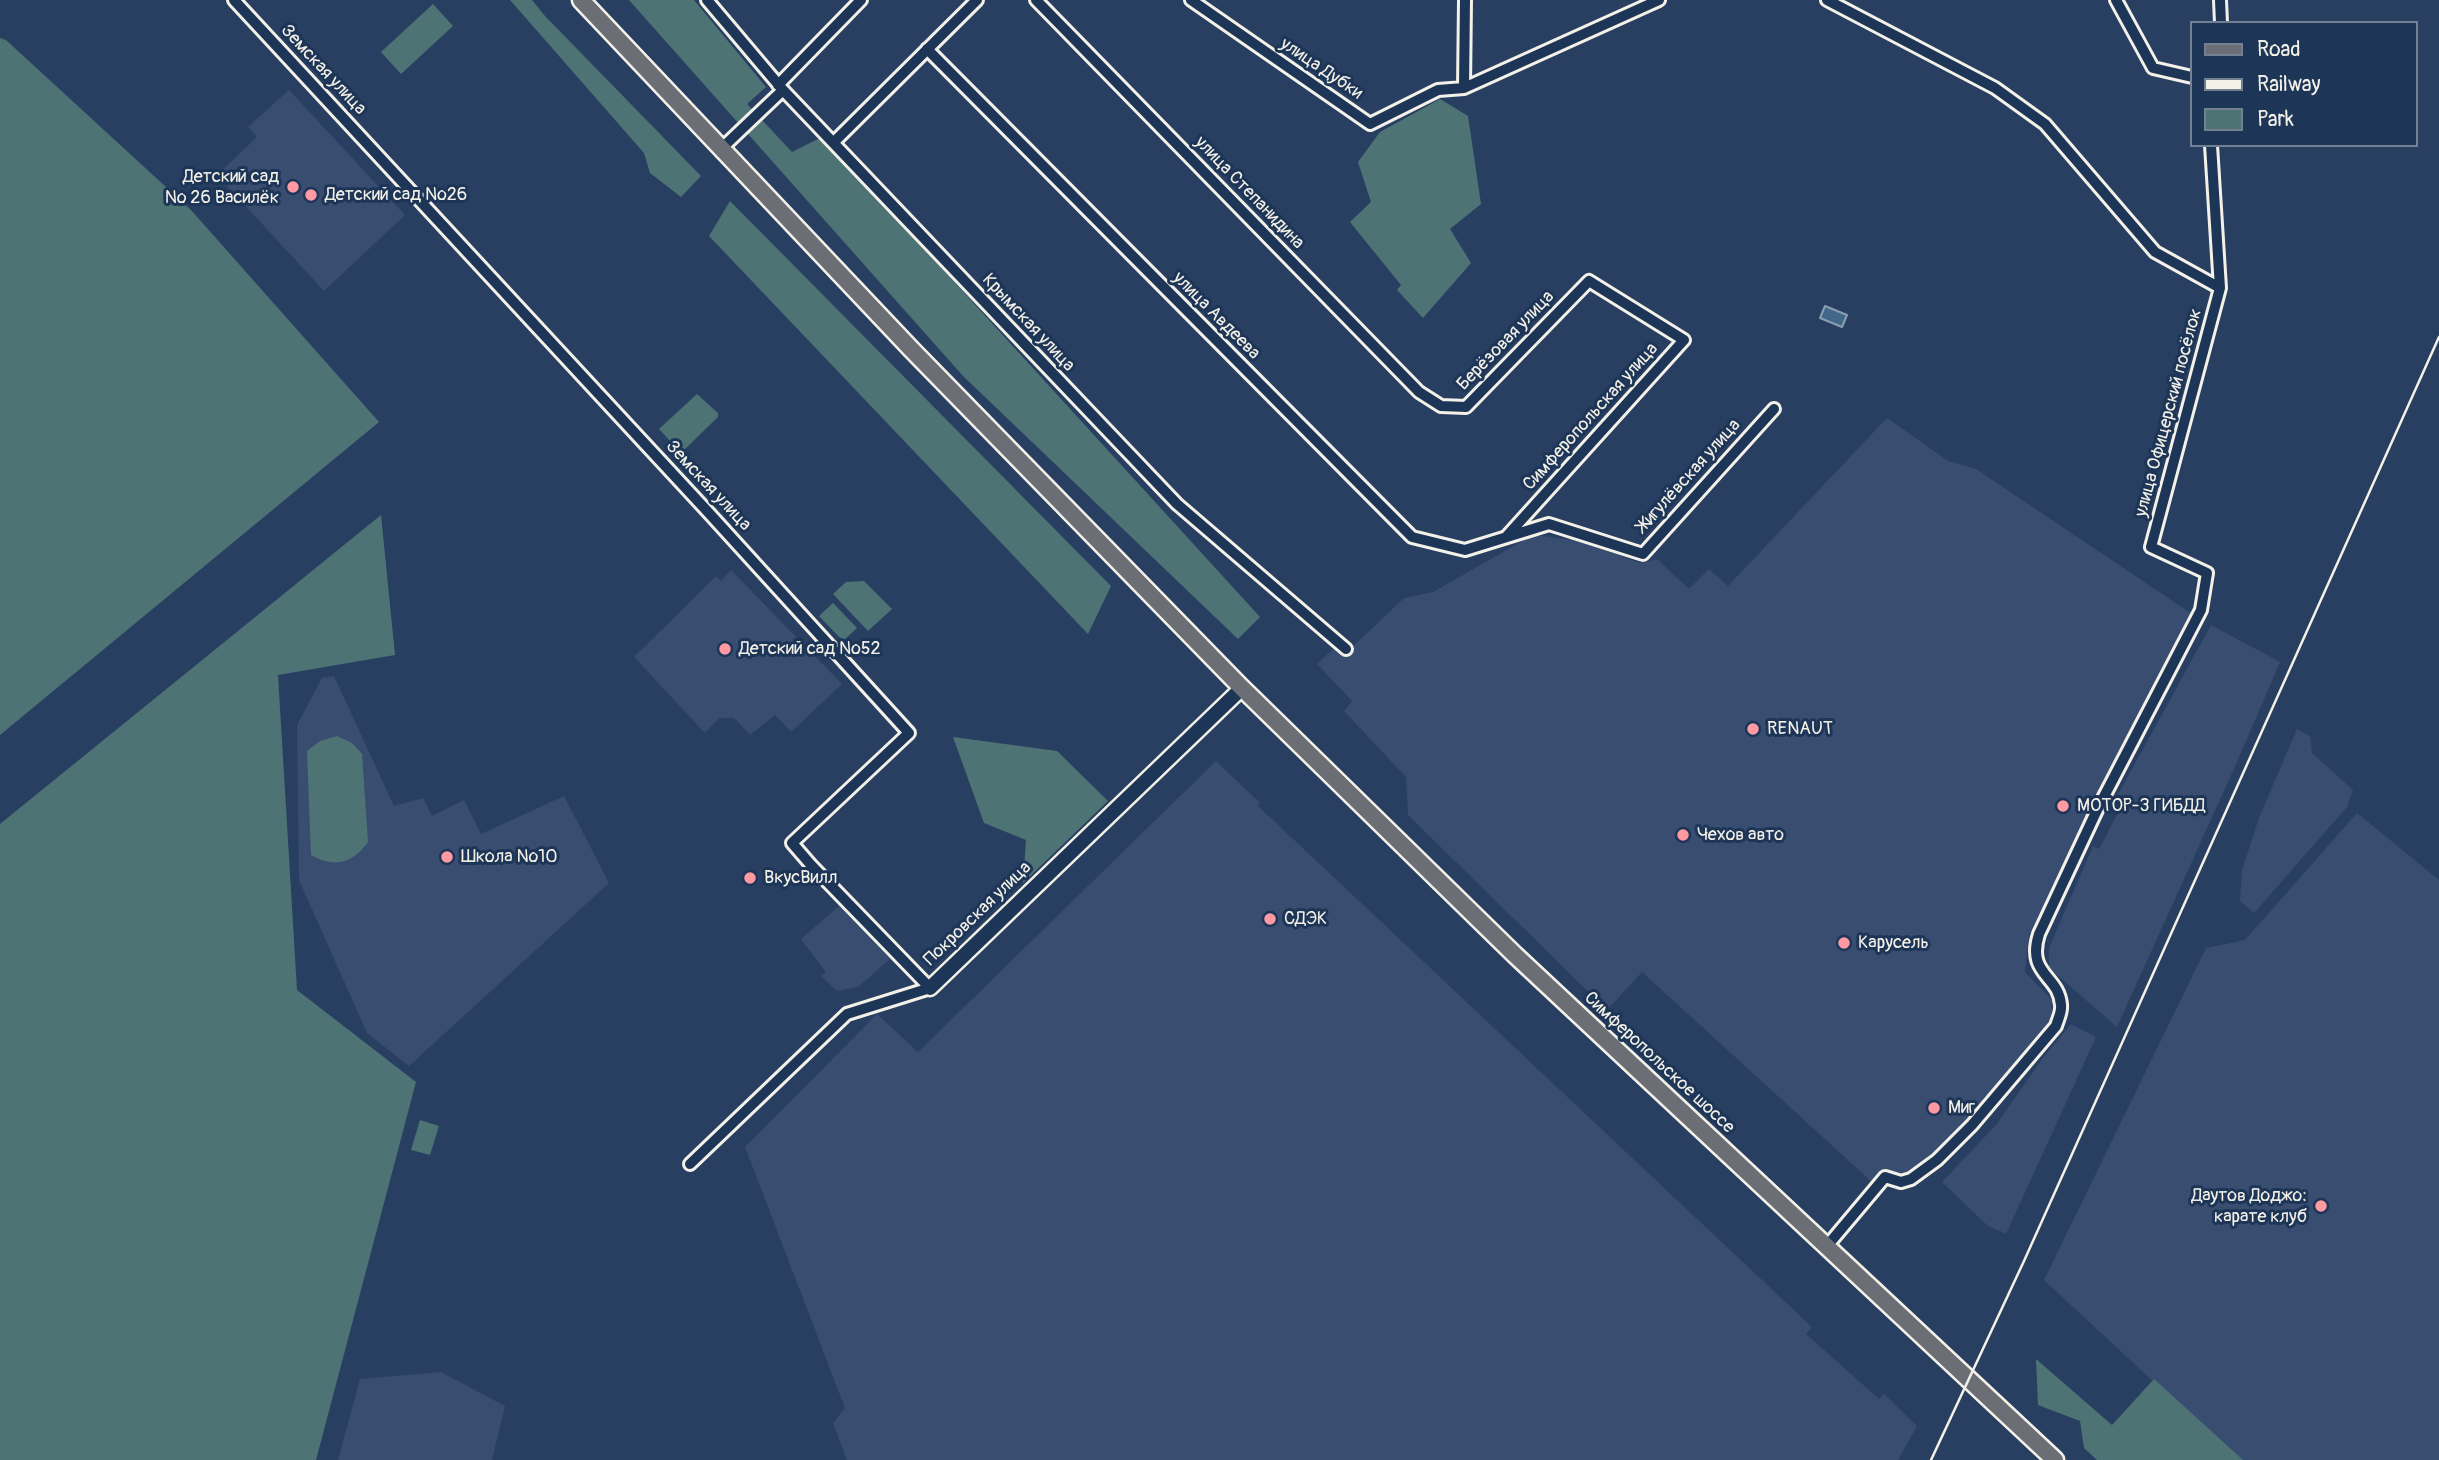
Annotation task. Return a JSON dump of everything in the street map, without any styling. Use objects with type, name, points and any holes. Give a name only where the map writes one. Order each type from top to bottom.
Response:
[{"type":"main road","name":"Симферопольское шоссе","points":[[581,0],[931,369],[1242,688],[1515,955],[2055,1460]]},
{"type":"street","name":"Земская улица","points":[[234,0],[909,733],[792,843],[930,988]]},
{"type":"street","name":"Крымская улица","points":[[707,0],[780,87],[1177,504],[1346,649]]},
{"type":"street","points":[[721,149],[861,0]]},
{"type":"street","points":[[834,142],[977,0]]},
{"type":"street","name":"улица Степанидина","points":[[1036,0],[1419,392],[1441,406]]},
{"type":"street","name":"улица Дубки","points":[[1191,0],[1370,124],[1438,90],[1464,88]]},
{"type":"street","points":[[1465,0],[1464,88],[1659,0]]},
{"type":"street","points":[[1828,0],[1995,88],[2045,124],[2155,252],[2220,288]]},
{"type":"street","points":[[2116,0],[2153,68],[2190,77]]},
{"type":"street","points":[[2220,0],[2221,21]]},
{"type":"street","name":"улица Авдеева","points":[[927,49],[1412,537],[1465,550],[1506,537]]},
{"type":"street","name":"улица Офицерский посёлок","points":[[1827,1246],[1885,1177],[1902,1182],[1937,1160],[1972,1125],[2056,1026],[2062,1006],[2037,962],[2036,944],[2039,934],[2097,810],[2201,610],[2207,573],[2151,547],[2220,288],[2211,147]]},
{"type":"street","name":"Берёзовая улица","points":[[1441,406],[1466,407],[1589,281]]},
{"type":"street","name":"Симферопольская улица","points":[[1506,537],[1684,340],[1589,281]]},
{"type":"street","name":"Жигулёвская улица","points":[[1506,537],[1549,524],[1643,554],[1774,409]]},
{"type":"street","name":"Покровская улица","points":[[690,1164],[847,1014],[930,988],[1242,688]]},
{"type":"shaded area","name":"Детский сад №26","points":[[289,90],[405,215],[324,291],[217,175],[257,137],[248,127]]},
{"type":"shaded area","points":[[1825,306],[1847,315],[1842,327],[1820,318]]},
{"type":"shaded area","points":[[1887,418],[1948,461],[1976,469],[2192,614],[2029,934],[2025,972],[2052,1000],[2051,1031],[1963,1124],[1905,1179],[1872,1182],[1642,972],[1607,1010],[1408,815],[1406,777],[1344,711],[1352,701],[1317,664],[1334,648],[1346,653],[1404,598],[1433,592],[1533,535],[1582,541],[1640,563],[1657,559],[1689,589],[1709,569],[1728,586]]},
{"type":"shaded area","name":"Детский сад №52","points":[[731,570],[842,684],[791,732],[775,715],[750,735],[734,718],[719,718],[705,733],[634,657],[716,576],[721,581]]},
{"type":"shaded area","points":[[2211,625],[2280,662],[2117,1027],[2049,968],[2049,948],[2093,846],[2099,849],[2122,805],[2115,800]]},
{"type":"shaded area","name":"Школа №10","points":[[334,676],[394,806],[423,798],[432,816],[464,800],[481,834],[564,796],[609,883],[409,1066],[367,1033],[299,880],[297,725],[322,678]]},
{"type":"shaded area","points":[[2297,729],[2310,736],[2312,753],[2353,790],[2347,807],[2254,913],[2240,901],[2242,870],[2259,818]]},
{"type":"shaded area","points":[[1216,761],[1260,803],[1258,806],[1812,1327],[1806,1334],[1879,1399],[1884,1394],[1917,1426],[1898,1460],[847,1460],[833,1423],[845,1408],[745,1147],[877,1014],[918,1052]]},
{"type":"shaded area","points":[[2357,813],[2439,880],[2439,1460],[2238,1460],[2044,1280],[2206,948],[2245,940]]},
{"type":"shaded area","points":[[839,906],[890,959],[858,987],[837,991],[821,976],[826,972],[801,939]]},
{"type":"shaded area","points":[[2071,1024],[2096,1037],[2006,1234],[1988,1226],[1942,1182],[1996,1125],[2042,1059]]},
{"type":"shaded area","points":[[441,1372],[505,1406],[492,1460],[338,1460],[360,1379]]},
{"type":"green space","points":[[510,0],[532,0],[701,176],[681,197],[650,173],[644,153]]},
{"type":"green space","points":[[629,0],[694,0],[766,87],[747,104],[792,152],[822,137],[1260,617],[1238,639],[963,376]]},
{"type":"green space","points":[[433,4],[453,26],[401,74],[381,52]]},
{"type":"green space","points":[[0,38],[6,40],[191,210],[379,422],[0,735]]},
{"type":"green space","points":[[1440,99],[1468,116],[1481,204],[1450,229],[1471,263],[1423,318],[1397,290],[1401,285],[1350,222],[1371,202],[1358,162],[1380,132]]},
{"type":"green space","points":[[730,201],[1111,586],[1088,634],[709,236]]},
{"type":"green space","points":[[697,394],[718,413],[718,417],[681,453],[659,429]]},
{"type":"green space","points":[[381,515],[395,655],[278,675],[297,990],[416,1082],[316,1460],[0,1460],[0,824]]},
{"type":"green space","points":[[864,581],[892,609],[868,631],[833,594],[846,582]]},
{"type":"green space","points":[[833,603],[857,628],[843,641],[819,616]]},
{"type":"green space","points":[[337,736],[352,743],[362,754],[368,842],[349,859],[327,862],[311,855],[307,751],[320,741]]},
{"type":"green space","points":[[953,737],[1057,751],[1108,801],[1023,883],[1026,840],[984,823]]},
{"type":"green space","points":[[420,1120],[439,1126],[430,1155],[411,1150]]},
{"type":"green space","points":[[2036,1359],[2112,1425],[2154,1379],[2243,1460],[2097,1460],[2084,1448],[2080,1421],[2038,1405]]},
{"type":"railway","points":[[1931,1460],[2024,1261],[2439,337]]},
{"type":"place","name":"Детский сад № 26 Василёк","points":[[293,187]]},
{"type":"place","name":"Детский сад №26","points":[[311,195]]},
{"type":"place","name":"Детский сад №52","points":[[725,649]]},
{"type":"place","name":"RENAUT","points":[[1753,729]]},
{"type":"place","name":"МОТОР-3 ГИБДД","points":[[2063,806]]},
{"type":"place","name":"Чехов авто","points":[[1683,835]]},
{"type":"place","name":"Школа №10","points":[[447,857]]},
{"type":"place","name":"ВкусВилл","points":[[750,878]]},
{"type":"place","name":"СДЭК","points":[[1270,919]]},
{"type":"place","name":"Карусель","points":[[1844,943]]},
{"type":"place","name":"Миг","points":[[1934,1108]]},
{"type":"place","name":"Даутов Доджо: карате клуб","points":[[2321,1206]]}]
